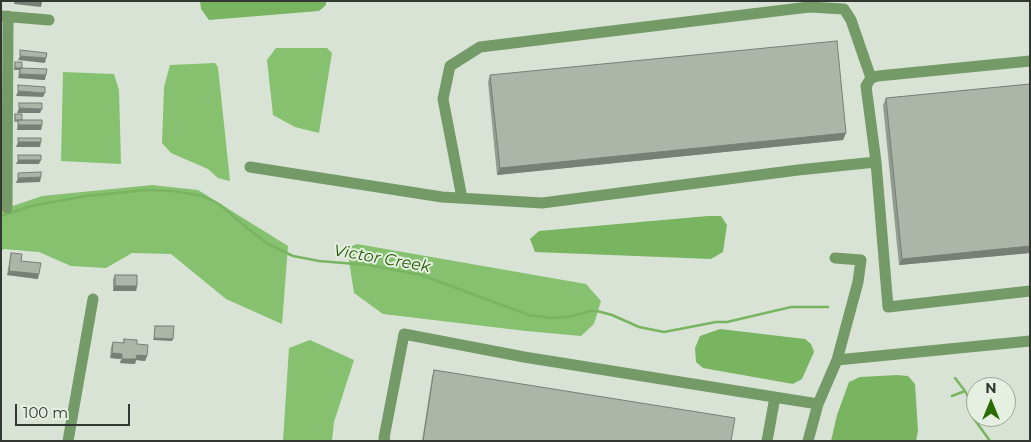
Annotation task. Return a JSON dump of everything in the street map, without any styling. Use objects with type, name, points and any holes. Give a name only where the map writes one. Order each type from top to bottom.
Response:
[{"type":"street","points":[[462,198],[443,99],[450,66],[480,47],[809,7],[826,8],[844,10],[848,15],[871,78]]},
{"type":"street","points":[[7,208],[4,16],[49,20]]},
{"type":"street","points":[[871,78],[1030,61]]},
{"type":"street","points":[[871,78],[866,86],[876,162],[888,307],[1030,291]]},
{"type":"street","points":[[250,167],[442,197],[542,203],[798,170],[876,162]]},
{"type":"street","points":[[808,441],[818,404],[837,360],[850,315],[861,260],[835,258]]},
{"type":"street","points":[[68,441],[92,299]]},
{"type":"street","points":[[385,441],[384,438],[404,334],[524,357],[818,404]]},
{"type":"street","points":[[837,360],[1030,341]]},
{"type":"street","points":[[767,441],[776,397]]},
{"type":"shaded area","points":[[200,1],[326,1],[326,5],[319,11],[209,20],[201,9]]},
{"type":"shaded area","points":[[276,48],[327,48],[332,53],[319,133],[295,127],[273,115],[267,60]]},
{"type":"shaded area","points":[[215,63],[218,67],[230,181],[218,178],[208,169],[171,153],[162,143],[164,87],[170,65]]},
{"type":"shaded area","points":[[63,72],[114,74],[119,90],[121,164],[61,161]]},
{"type":"shaded area","points":[[152,185],[198,190],[288,246],[282,324],[226,299],[171,254],[132,253],[106,268],[71,266],[39,252],[4,249],[1,251],[1,210],[42,196]]},
{"type":"shaded area","points":[[721,216],[727,225],[723,252],[711,259],[535,252],[530,239],[539,231]]},
{"type":"shaded area","points":[[357,244],[586,284],[601,301],[594,324],[581,336],[383,314],[354,293],[347,248]]},
{"type":"shaded area","points":[[720,329],[805,339],[811,344],[814,352],[802,379],[793,384],[703,368],[696,362],[695,348],[700,336]]},
{"type":"shaded area","points":[[310,340],[354,360],[334,422],[332,441],[283,441],[289,348]]},
{"type":"shaded area","points":[[908,376],[915,384],[918,431],[916,441],[831,441],[837,415],[849,382],[860,377]]},
{"type":"building","points":[[837,41],[846,133],[500,168],[490,75]]},
{"type":"building","points":[[20,50],[47,53],[46,58],[20,56]]},
{"type":"building","points":[[15,62],[22,62],[22,68],[15,68]]},
{"type":"building","points":[[20,68],[47,69],[46,75],[20,74]]},
{"type":"building","points":[[1030,84],[1030,246],[902,259],[886,98]]},
{"type":"building","points":[[18,85],[45,87],[45,93],[18,91]]},
{"type":"building","points":[[19,103],[42,103],[42,109],[19,108]]},
{"type":"building","points":[[15,114],[22,114],[22,120],[15,120]]},
{"type":"building","points":[[18,120],[42,120],[42,125],[18,125]]},
{"type":"building","points":[[18,138],[41,138],[41,142],[18,142]]},
{"type":"building","points":[[18,155],[41,155],[41,160],[18,160]]},
{"type":"building","points":[[41,172],[41,177],[18,178],[18,173]]},
{"type":"building","points":[[11,253],[22,254],[21,261],[41,263],[39,274],[9,271]]},
{"type":"building","points":[[115,275],[137,275],[137,286],[115,286]]},
{"type":"building","points":[[155,326],[174,326],[173,339],[154,338]]},
{"type":"building","points":[[124,339],[137,340],[137,344],[148,345],[147,356],[137,355],[136,359],[122,359],[122,354],[112,353],[113,342],[124,343]]},
{"type":"building","points":[[434,370],[735,418],[731,441],[423,441]]},
{"type":"waterway","name":"Victor Creek","points":[[1,216],[31,206],[86,196],[146,190],[173,191],[203,196],[219,204],[268,244],[293,256],[319,261],[368,265],[421,275],[529,315],[550,318],[569,317],[597,311],[612,315],[639,327],[664,332],[716,322],[727,322],[791,307],[828,307]]},
{"type":"waterway","name":"Victor Creek","points":[[955,378],[971,402],[972,416],[990,441]]},
{"type":"waterway","points":[[952,396],[965,391]]}]
